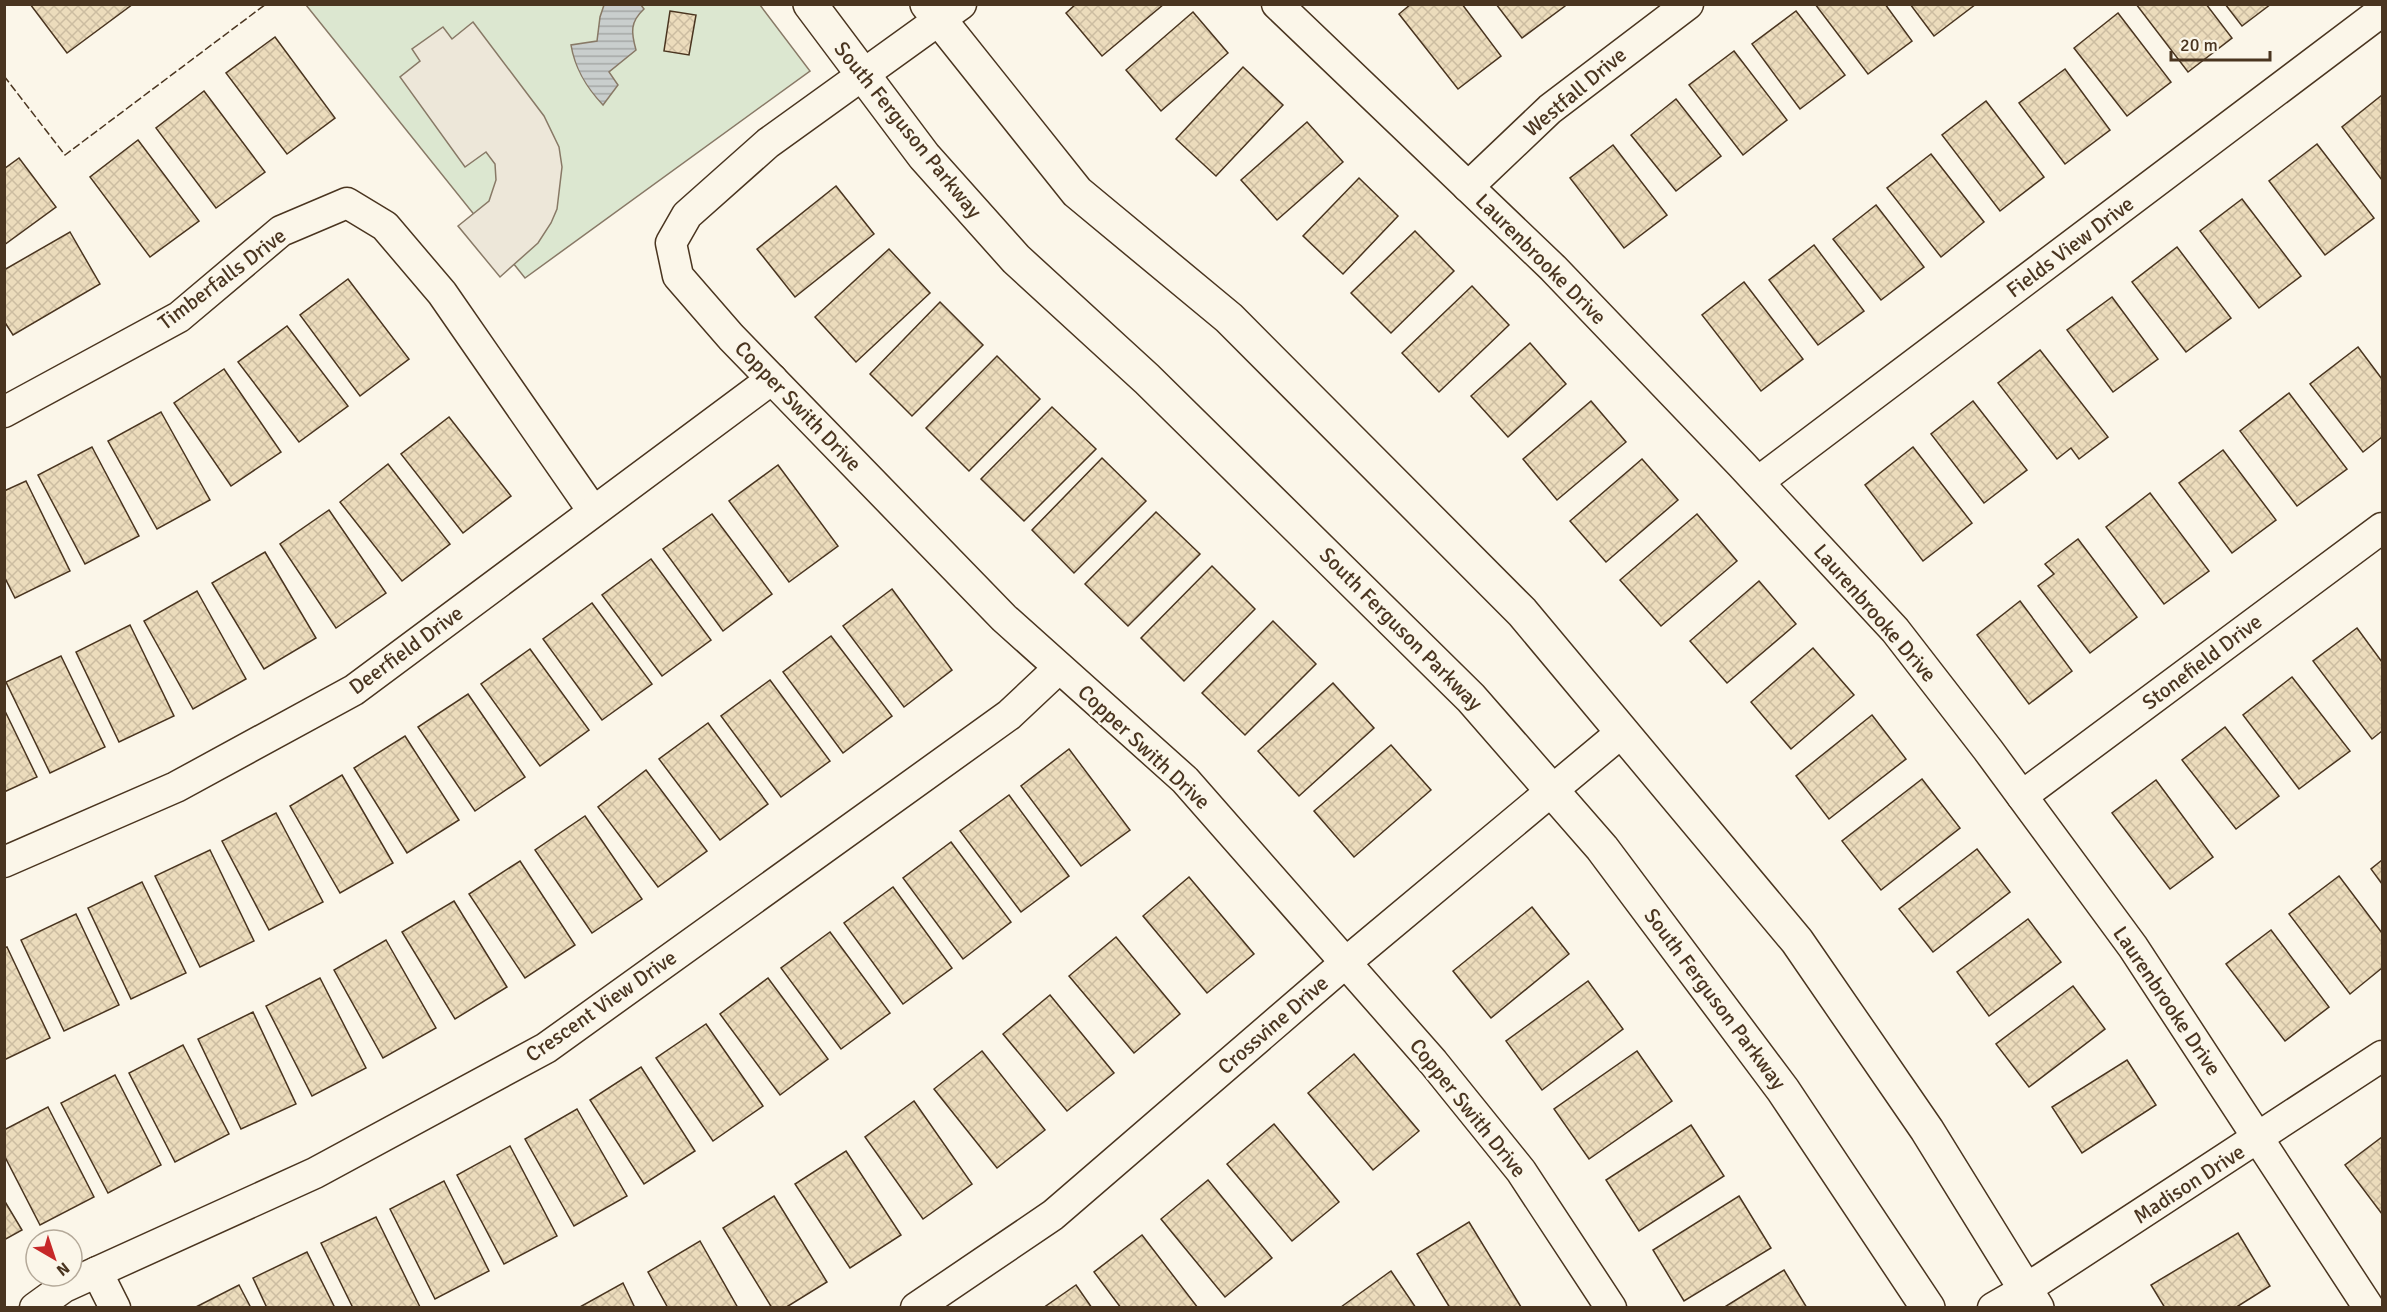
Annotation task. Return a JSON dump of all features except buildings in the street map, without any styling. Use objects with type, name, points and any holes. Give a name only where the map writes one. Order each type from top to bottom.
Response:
[{"type":"street","name":"South Ferguson Parkway","points":[[810,4],[924,156],[1016,260],[1147,378],[1312,539],[1471,699],[1602,848],[1783,1090],[1928,1308]]},
{"type":"street","name":"Laurenbrooke Drive","points":[[1276,4],[1553,268],[1895,630],[2022,796],[2133,947],[2369,1308]]},
{"type":"street","name":"Westfall Drive","points":[[1468,188],[1550,109],[1688,4]]},
{"type":"street","points":[[863,75],[943,10],[1077,192],[1229,318],[1522,612],[1797,941],[1927,1130],[2032,1298]]},
{"type":"street","name":"Fields View Drive","points":[[1758,483],[2382,11]]},
{"type":"street","name":"Copper Swith Drive","points":[[863,75],[768,143],[687,215],[671,243],[678,276],[731,337],[1004,618],[1185,780],[1344,964],[1433,1062],[1521,1171],[1611,1308]]},
{"type":"street","name":"Timberfalls Drive","points":[[4,412],[179,317],[281,231],[347,203],[385,226],[442,293],[593,512]]},
{"type":"street","name":"Deerfield Drive","points":[[4,862],[176,787],[354,690],[772,379]]},
{"type":"street","name":"Stonefield Drive","points":[[2022,796],[2382,528]]},
{"type":"street","name":"Crescent View Drive","points":[[35,1308],[64,1287],[315,1173],[546,1048],[1009,715],[1059,668]]},
{"type":"street","name":"Crossvine Drive","points":[[916,1308],[1053,1215],[1344,964],[1622,732]]},
{"type":"street","name":"Madison Drive","points":[[1993,1308],[2032,1298],[2382,1056]]},
{"type":"street","points":[[97,1272],[115,1308]]},
{"type":"green space","points":[[306,5],[760,5],[810,71],[525,278]]},
{"type":"shaded area","points":[[604,5],[641,5],[644,9],[636,18],[633,28],[636,50],[609,72],[618,85],[603,105],[582,77],[571,45],[597,41]]},
{"type":"shaded area","points":[[473,22],[544,116],[559,147],[562,167],[557,209],[551,223],[538,243],[500,277],[458,226],[489,201],[496,180],[495,164],[486,152],[465,167],[400,77],[420,61],[412,49],[443,27],[452,39]]},
{"type":"fence","points":[[4,76],[65,155],[266,4]]}]
